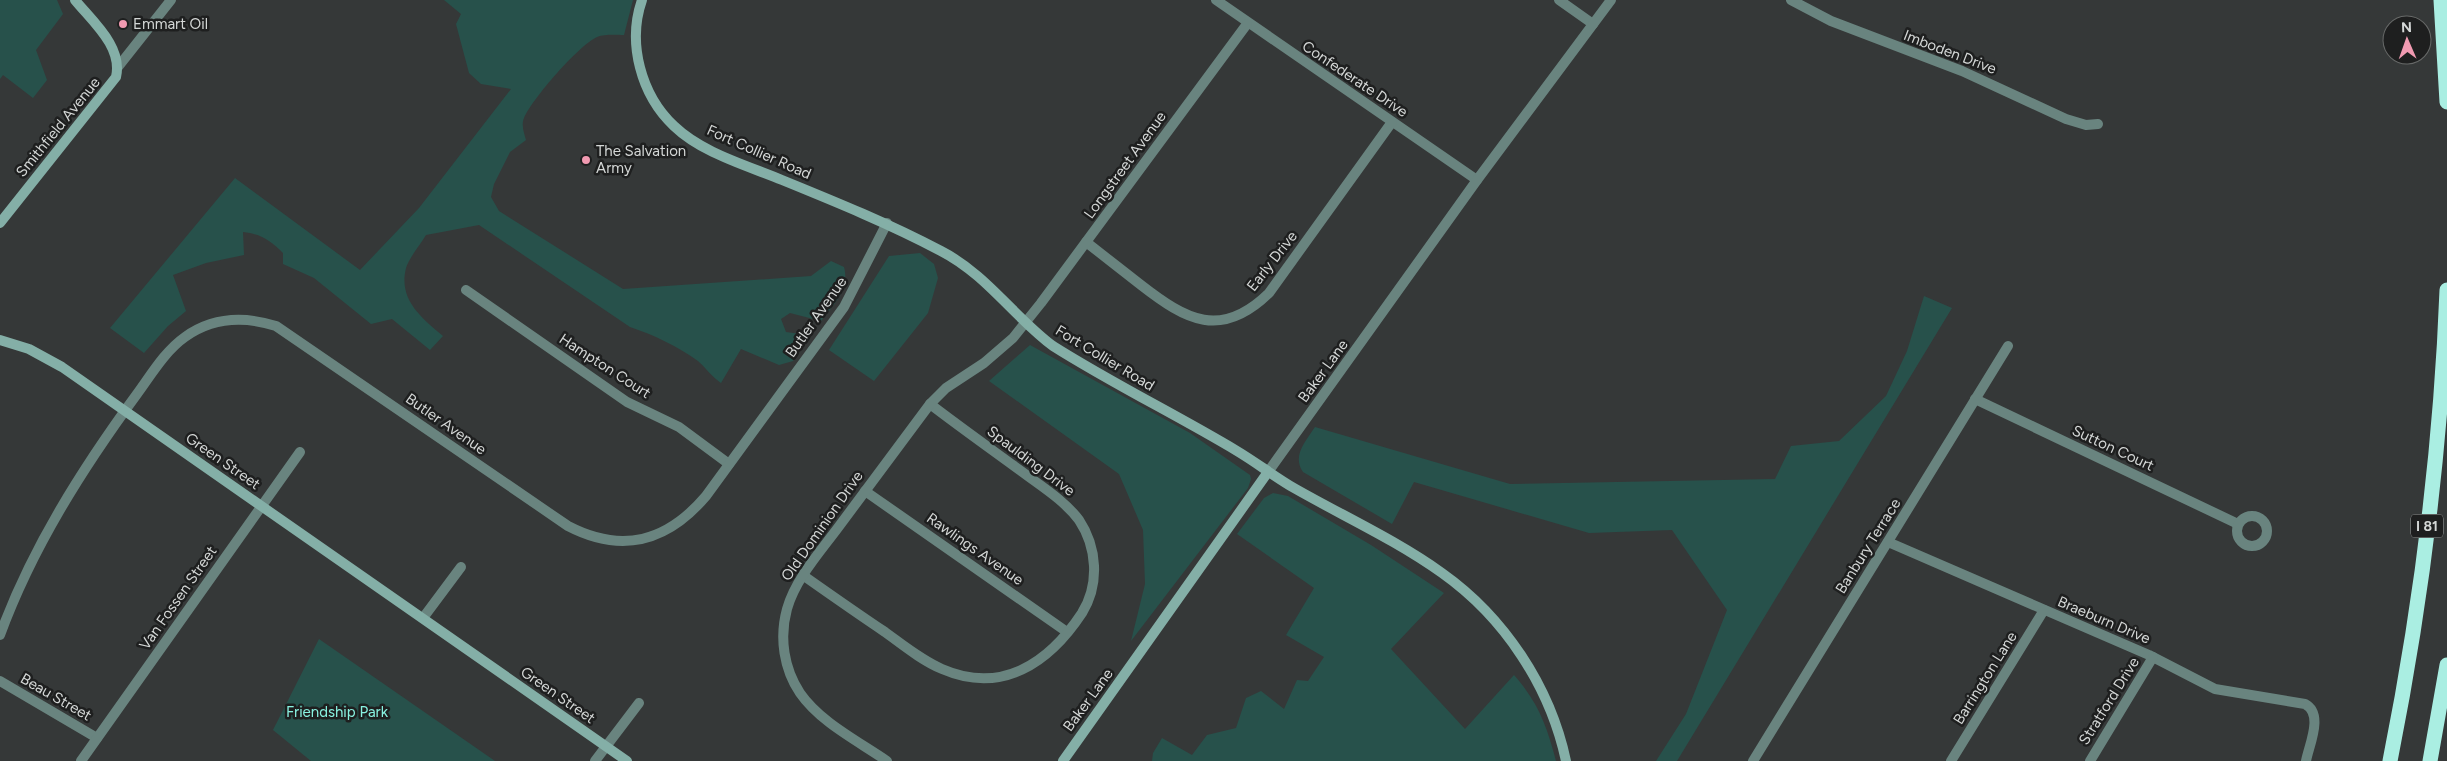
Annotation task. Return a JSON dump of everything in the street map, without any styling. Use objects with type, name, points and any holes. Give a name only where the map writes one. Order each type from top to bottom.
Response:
[{"type":"highway","points":[[2442,0],[2447,102]]},
{"type":"highway","name":"I 81","points":[[2390,761],[2410,649],[2439,429],[2447,290]]},
{"type":"highway","points":[[2430,761],[2447,665]]},
{"type":"street","points":[[75,0],[114,49],[118,67]]},
{"type":"street","name":"Smithfield Avenue","points":[[0,223],[112,85],[118,67],[171,0]]},
{"type":"street","name":"Fort Collier Road","points":[[642,0],[637,40],[641,72],[654,102],[675,127],[702,145],[887,223],[962,263],[986,282],[1025,323],[1070,357],[1238,452],[1268,472],[1411,553],[1442,574],[1477,602],[1511,641],[1535,678],[1553,717],[1566,761]]},
{"type":"street","name":"Confederate Drive","points":[[1216,0],[1248,24],[1478,180]]},
{"type":"street","points":[[1559,0],[1593,24]]},
{"type":"street","name":"Baker Lane","points":[[1063,761],[1478,180],[1611,0]]},
{"type":"street","name":"Imboden Drive","points":[[1791,0],[1831,21],[1962,71],[2066,119],[2086,125],[2098,124]]},
{"type":"street","name":"Longstreet Avenue","points":[[1025,323],[1248,24]]},
{"type":"street","name":"Early Drive","points":[[1086,242],[1180,313],[1207,320],[1236,316],[1259,302],[1269,293],[1392,122]]},
{"type":"street","name":"Butler Avenue","points":[[0,635],[29,566],[52,522],[124,411],[170,350],[182,339],[202,327],[218,321],[247,319],[269,324],[289,333],[517,493],[568,526],[596,538],[621,542],[636,541],[652,538],[667,531],[693,511],[844,307],[887,223]]},
{"type":"street","name":"Hampton Court","points":[[466,290],[627,402],[679,427],[729,464]]},
{"type":"street","name":"Old Dominion Drive","points":[[886,761],[831,723],[801,695],[794,682],[784,653],[784,623],[792,594],[930,404],[946,388],[998,352],[1025,323]]},
{"type":"street","name":"Green Street","points":[[0,340],[46,357],[627,761]]},
{"type":"street","name":"Banbury Terrace","points":[[1753,761],[2008,346]]},
{"type":"street","name":"Sutton Court","points":[[1975,399],[2238,524]]},
{"type":"street","name":"Spaulding Drive","points":[[804,576],[928,662],[962,675],[999,677],[1027,669],[1049,653],[1082,612],[1093,582],[1093,554],[1078,518],[1058,499],[930,404]]},
{"type":"street","name":"Van Fossen Street","points":[[81,761],[300,452]]},
{"type":"street","name":"Rawlings Avenue","points":[[865,491],[1067,632]]},
{"type":"street","name":"Braeburn Drive","points":[[1888,542],[2154,657],[2215,689],[2305,704],[2312,709],[2315,720],[2306,761]]},
{"type":"street","points":[[423,618],[460,567]]},
{"type":"street","name":"Barrington Lane","points":[[1952,761],[2044,610]]},
{"type":"street","name":"Stratford Drive","points":[[2090,761],[2154,657]]},
{"type":"street","name":"Beau Street","points":[[0,681],[97,738]]},
{"type":"street","points":[[595,761],[639,702]]},
{"type":"green space","points":[[0,0],[57,0],[63,14],[36,50],[47,80],[33,98],[3,75],[0,79]]},
{"type":"green space","points":[[444,0],[633,0],[624,35],[600,36],[589,42],[557,73],[529,109],[523,121],[526,140],[510,152],[494,184],[491,197],[499,211],[623,289],[811,276],[831,261],[844,267],[845,282],[843,289],[836,302],[821,321],[790,313],[781,319],[786,332],[808,335],[793,361],[779,365],[741,349],[721,383],[698,361],[682,350],[630,327],[479,225],[426,235],[407,264],[404,279],[405,290],[409,299],[420,315],[443,336],[430,350],[392,319],[371,324],[314,278],[283,264],[283,253],[270,242],[255,234],[243,232],[244,255],[206,263],[173,275],[186,311],[168,326],[144,353],[110,328],[235,178],[360,270],[419,208],[511,89],[481,84],[469,73],[456,24],[461,14]]},
{"type":"green space","points":[[920,253],[934,264],[938,278],[928,313],[874,381],[829,350],[889,256]]},
{"type":"green space","points":[[1924,296],[1952,308],[1677,761],[1656,761],[1686,714],[1727,610],[1672,530],[1589,533],[1414,482],[1392,524],[1303,472],[1300,466],[1299,455],[1301,449],[1315,427],[1510,484],[1775,479],[1791,446],[1839,441],[1886,396],[1907,351]]},
{"type":"green space","points":[[1030,345],[1190,433],[1250,475],[1251,479],[1248,488],[1131,641],[1145,584],[1143,530],[1119,474],[989,381]]},
{"type":"green space","points":[[1273,493],[1288,496],[1371,545],[1444,593],[1391,649],[1465,729],[1514,675],[1541,715],[1556,761],[1152,761],[1153,753],[1162,738],[1192,755],[1207,735],[1236,728],[1246,698],[1261,691],[1284,709],[1297,680],[1308,681],[1324,657],[1286,635],[1314,588],[1237,534],[1264,498]]},
{"type":"green space","name":"Friendship Park","points":[[319,639],[495,761],[311,761],[273,730]]},
{"type":"place","name":"Emmart Oil","points":[[123,24]]},
{"type":"place","name":"The Salvation Army","points":[[586,160]]}]
